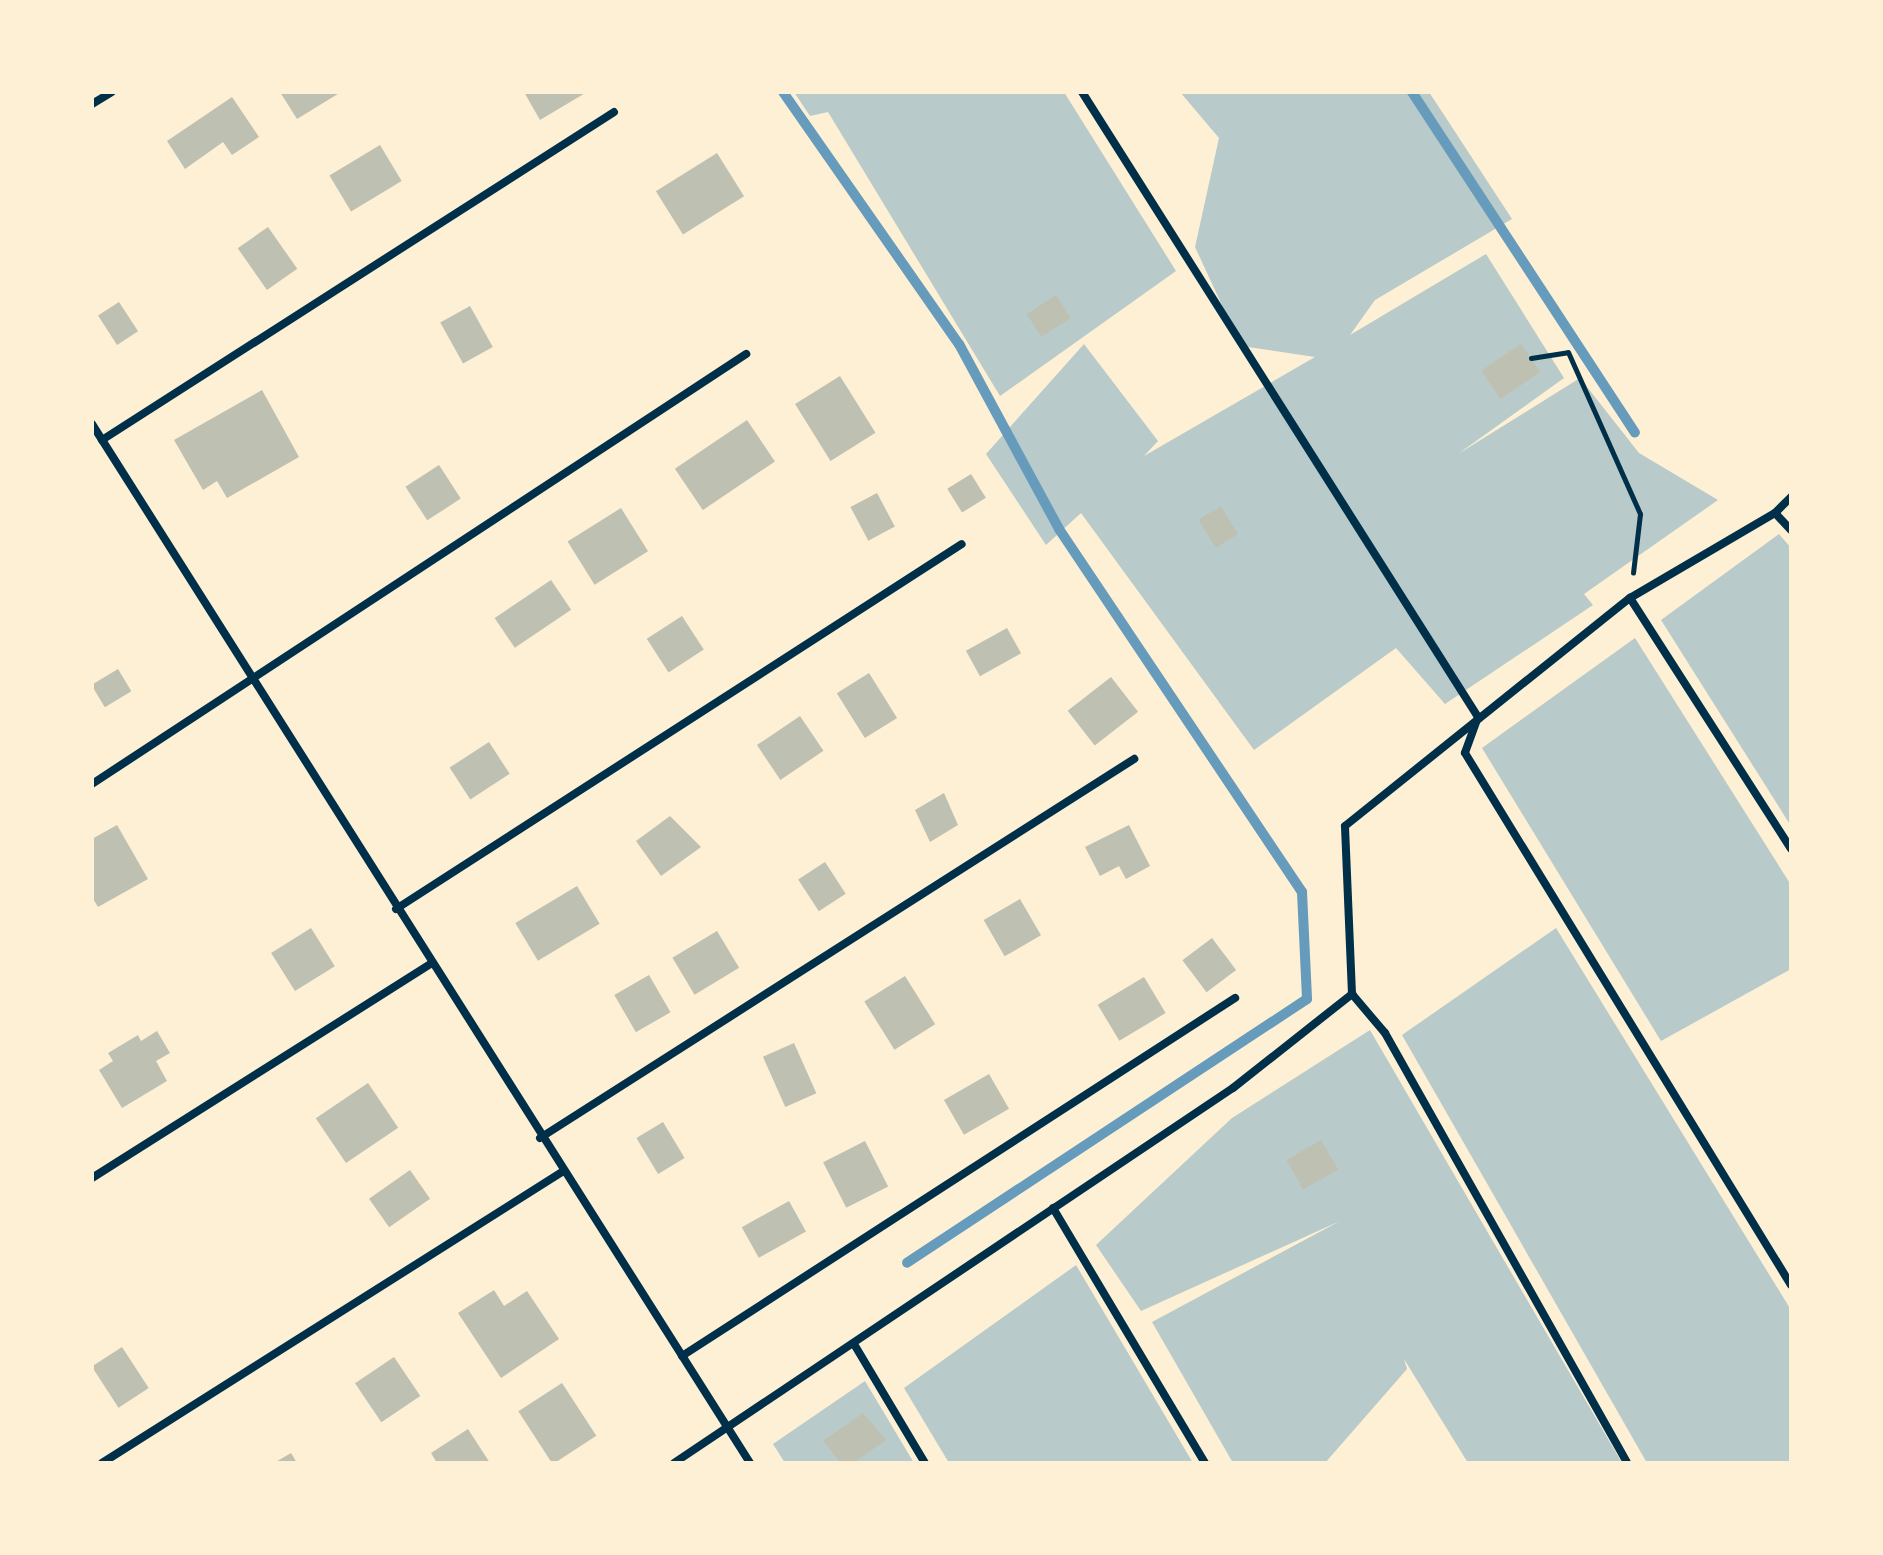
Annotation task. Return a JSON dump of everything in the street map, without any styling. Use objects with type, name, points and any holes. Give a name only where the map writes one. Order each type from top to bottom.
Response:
[{"type":"street","points":[[92,104],[112,92]]},
{"type":"street","points":[[1082,92],[1478,717]]},
{"type":"street","points":[[102,440],[614,112]]},
{"type":"street","points":[[92,784],[746,354]]},
{"type":"street","points":[[92,424],[540,1138],[750,1463]]},
{"type":"street","points":[[1627,1463],[1385,1033],[1352,994],[1345,826],[1630,598],[1775,513],[1791,497]]},
{"type":"street","points":[[1775,513],[1791,530]]},
{"type":"street","points":[[396,909],[962,544]]},
{"type":"street","points":[[1630,598],[1791,849]]},
{"type":"street","points":[[1478,717],[1465,753],[1791,1285]]},
{"type":"street","points":[[540,1138],[1134,759]]},
{"type":"street","points":[[92,1178],[431,964]]},
{"type":"street","points":[[674,1463],[1233,1088],[1352,994]]},
{"type":"street","points":[[682,1356],[1235,998]]},
{"type":"street","points":[[102,1463],[562,1172]]},
{"type":"street","points":[[1053,1208],[1205,1463]]},
{"type":"street","points":[[854,1344],[925,1463]]},
{"type":"path","points":[[1531,358],[1568,352],[1640,514],[1630,598]]},
{"type":"shaded area","points":[[794,92],[1064,92],[1176,271],[1000,396],[828,112],[810,116]]},
{"type":"shaded area","points":[[1180,92],[1429,92],[1512,219],[1375,300],[1350,335],[1486,254],[1564,378],[1458,454],[1580,378],[1639,453],[1718,500],[1584,594],[1593,605],[1445,704],[1396,648],[1254,750],[1081,513],[1046,545],[986,454],[1084,344],[1158,441],[1144,456],[1315,357],[1241,346],[1195,247],[1219,138]]},
{"type":"shaded area","points":[[1779,534],[1791,548],[1791,826],[1661,620]]},
{"type":"shaded area","points":[[1635,638],[1791,885],[1791,969],[1661,1041],[1482,748]]},
{"type":"shaded area","points":[[1556,928],[1791,1310],[1791,1463],[1647,1463],[1402,1035]]},
{"type":"shaded area","points":[[1370,1030],[1622,1463],[1468,1463],[1404,1359],[1407,1369],[1325,1463],[1233,1463],[1152,1322],[1340,1221],[1141,1311],[1096,1245],[1232,1118]]},
{"type":"shaded area","points":[[1076,1265],[1193,1463],[949,1463],[904,1388]]},
{"type":"shaded area","points":[[865,1381],[914,1463],[785,1463],[773,1444]]},
{"type":"building","points":[[280,92],[341,92],[297,119]]},
{"type":"building","points":[[524,92],[587,92],[540,120]]},
{"type":"building","points":[[232,97],[259,137],[232,155],[223,142],[185,169],[167,141]]},
{"type":"building","points":[[380,145],[402,181],[351,211],[329,175]]},
{"type":"building","points":[[717,153],[744,196],[683,234],[656,191]]},
{"type":"building","points":[[268,227],[297,269],[267,290],[238,248]]},
{"type":"building","points":[[1056,295],[1071,318],[1041,337],[1027,314]]},
{"type":"building","points":[[119,302],[138,331],[117,345],[98,316]]},
{"type":"building","points":[[470,306],[493,347],[463,364],[440,322]]},
{"type":"building","points":[[1521,344],[1540,372],[1500,399],[1481,371]]},
{"type":"building","points":[[840,376],[876,433],[831,461],[795,404]]},
{"type":"building","points":[[262,390],[299,457],[227,498],[217,481],[203,490],[174,440]]},
{"type":"building","points":[[747,420],[775,461],[703,510],[675,469]]},
{"type":"building","points":[[439,465],[461,499],[427,520],[405,487]]},
{"type":"building","points":[[971,474],[986,498],[962,513],[947,489]]},
{"type":"building","points":[[877,493],[895,527],[868,541],[851,507]]},
{"type":"building","points":[[1221,506],[1238,534],[1216,548],[1199,519]]},
{"type":"building","points":[[621,508],[648,551],[595,585],[568,541]]},
{"type":"building","points":[[551,580],[571,610],[515,648],[495,618]]},
{"type":"building","points":[[682,616],[704,650],[669,672],[647,639]]},
{"type":"building","points":[[1007,628],[1021,653],[980,676],[966,651]]},
{"type":"building","points":[[118,669],[131,691],[105,707],[92,685]]},
{"type":"building","points":[[869,673],[897,718],[865,738],[837,693]]},
{"type":"building","points":[[1111,677],[1138,712],[1095,746],[1068,711]]},
{"type":"building","points":[[800,716],[823,751],[780,780],[757,745]]},
{"type":"building","points":[[489,742],[510,774],[470,799],[450,768]]},
{"type":"building","points":[[944,793],[958,825],[930,842],[915,810]]},
{"type":"building","points":[[670,816],[701,847],[661,876],[636,841]]},
{"type":"building","points":[[117,825],[148,879],[98,907],[92,897],[92,839]]},
{"type":"building","points":[[1129,825],[1150,866],[1126,879],[1119,866],[1100,876],[1085,847]]},
{"type":"building","points":[[825,862],[846,894],[819,911],[798,879]]},
{"type":"building","points":[[577,886],[600,924],[538,961],[515,923]]},
{"type":"building","points":[[1020,899],[1041,935],[1005,956],[984,920]]},
{"type":"building","points":[[311,928],[335,966],[295,991],[271,953]]},
{"type":"building","points":[[717,931],[739,968],[695,995],[672,958]]},
{"type":"building","points":[[1212,938],[1236,970],[1207,992],[1182,960]]},
{"type":"building","points":[[649,975],[670,1012],[636,1032],[614,995]]},
{"type":"building","points":[[905,976],[935,1024],[894,1050],[864,1001]]},
{"type":"building","points":[[1144,977],[1166,1013],[1119,1041],[1098,1005]]},
{"type":"building","points":[[157,1031],[170,1053],[156,1061],[167,1081],[122,1108],[99,1070],[113,1061],[108,1053],[138,1035],[141,1041]]},
{"type":"building","points":[[794,1043],[816,1093],[785,1107],[763,1057]]},
{"type":"building","points":[[989,1074],[1009,1109],[964,1135],[944,1100]]},
{"type":"building","points":[[368,1083],[398,1128],[346,1163],[316,1118]]},
{"type":"building","points":[[663,1122],[685,1158],[658,1174],[636,1138]]},
{"type":"building","points":[[1321,1140],[1338,1169],[1303,1189],[1286,1160]]},
{"type":"building","points":[[865,1141],[888,1186],[846,1208],[823,1162]]},
{"type":"building","points":[[410,1170],[430,1199],[389,1227],[369,1199]]},
{"type":"building","points":[[789,1201],[806,1232],[759,1258],[742,1227]]},
{"type":"building","points":[[494,1290],[504,1306],[527,1291],[559,1339],[501,1378],[458,1313]]},
{"type":"building","points":[[122,1347],[149,1388],[118,1408],[92,1366]]},
{"type":"building","points":[[394,1357],[420,1396],[381,1422],[355,1383]]},
{"type":"building","points":[[562,1383],[596,1436],[552,1463],[518,1411]]},
{"type":"building","points":[[863,1413],[886,1440],[853,1463],[841,1463],[823,1441]]},
{"type":"building","points":[[468,1429],[490,1463],[437,1463],[431,1453]]},
{"type":"building","points":[[291,1453],[297,1463],[274,1463]]},
{"type":"waterway","points":[[783,92],[959,344],[1059,529],[1302,892],[1307,999],[907,1263]]},
{"type":"waterway","points":[[1412,92],[1635,433]]}]
